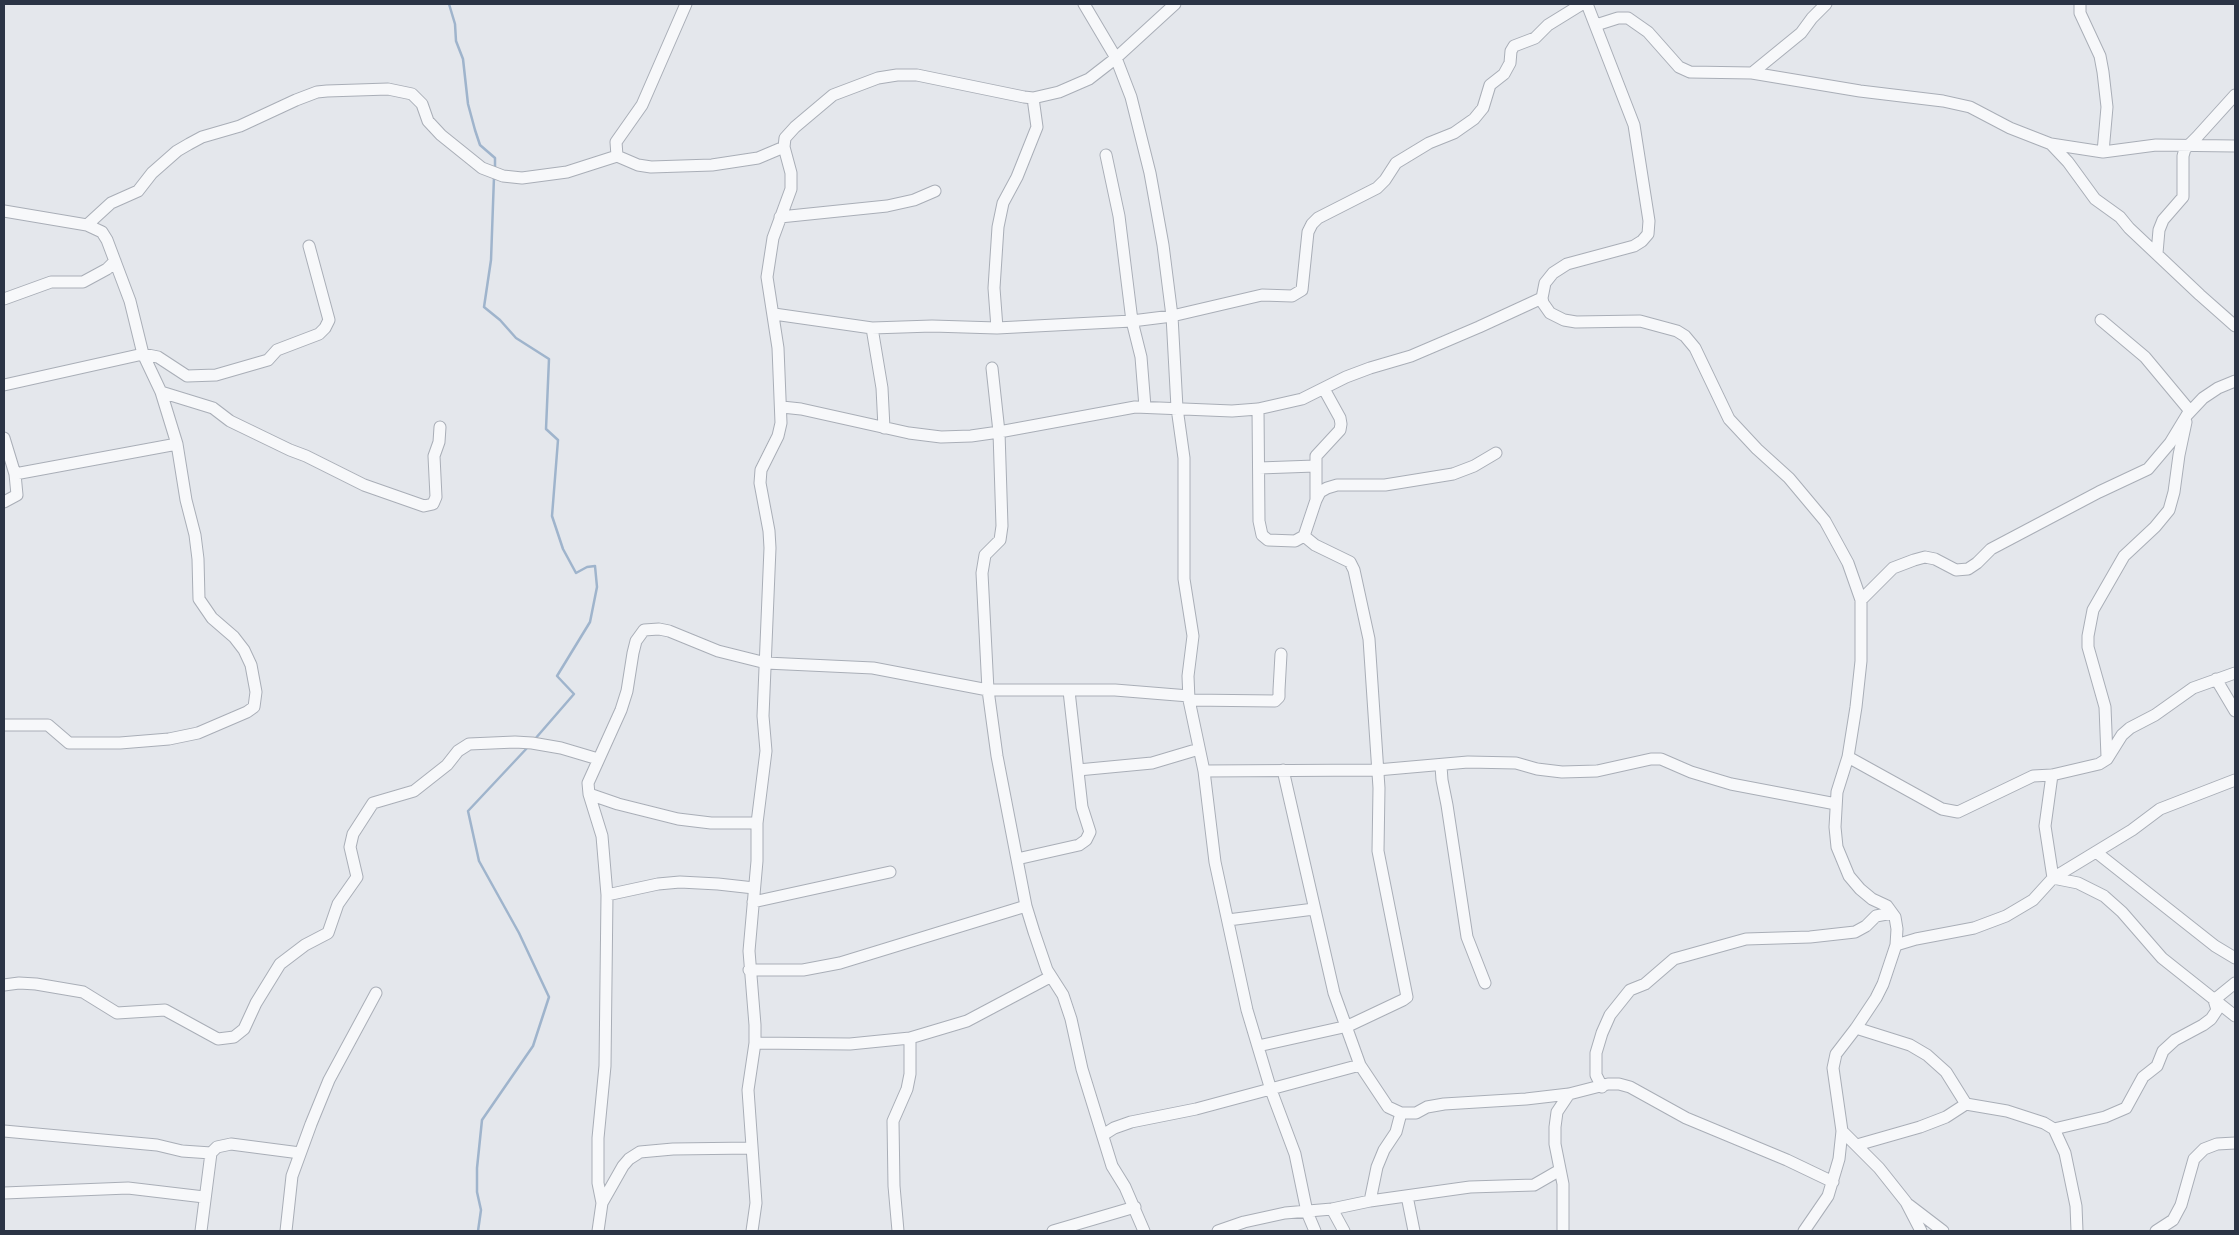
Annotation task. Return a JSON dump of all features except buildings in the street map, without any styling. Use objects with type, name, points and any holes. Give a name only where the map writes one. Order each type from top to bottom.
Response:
[{"type":"street","points":[[617,156],[616,142],[642,105],[686,4]]},
{"type":"street","points":[[1084,4],[1116,58],[1131,97],[1150,172],[1163,245],[1172,316],[1177,408],[1184,458],[1185,594],[1193,636],[1188,676],[1189,698],[1204,771],[1215,862],[1247,1010],[1271,1090],[1295,1154],[1308,1212],[1315,1231]]},
{"type":"street","points":[[752,1231],[756,1203],[748,1090],[754,1043],[754,1011],[749,970],[749,951],[758,823],[766,751],[763,716],[770,548],[760,483],[764,462],[778,436],[782,407],[778,348],[767,277],[773,238],[791,189],[791,173],[784,147],[785,138],[790,131],[824,102],[850,87],[878,78],[897,75],[917,75],[1005,94],[1034,98],[1058,92],[1089,79],[1116,58],[1175,4]]},
{"type":"street","points":[[774,314],[872,328],[932,326],[997,328],[1132,321],[1172,316],[1262,295],[1292,296],[1302,290],[1307,239],[1312,224],[1318,218],[1376,188],[1385,180],[1396,163],[1429,143],[1454,133],[1474,119],[1483,108],[1490,85],[1504,74],[1510,63],[1514,46],[1535,38],[1548,25],[1582,4]]},
{"type":"street","points":[[1587,4],[1634,125],[1649,221],[1648,234],[1634,246],[1567,264],[1552,273],[1545,283],[1542,298],[1543,304],[1550,313],[1564,320],[1576,322],[1640,320],[1677,331],[1685,336],[1695,348],[1729,419],[1747,440],[1789,478],[1825,521],[1848,563],[1861,600],[1861,662],[1848,757],[1840,777],[1836,804],[1838,847],[1849,876],[1860,889],[1872,899],[1887,906],[1892,913],[1897,929],[1896,945],[1883,984],[1856,1028],[1836,1054],[1833,1068],[1842,1131],[1839,1159],[1828,1196],[1804,1231]]},
{"type":"street","points":[[1752,73],[1801,33],[1826,4]]},
{"type":"street","points":[[2080,4],[2080,13],[2100,56],[2104,72],[2106,107],[2103,152]]},
{"type":"street","points":[[1596,25],[1618,18],[1628,18],[1648,32],[1684,71],[1695,73],[1723,71],[1752,73],[1842,88],[1943,101],[1970,107],[2010,128],[2051,144],[2103,152],[2156,145],[2235,146]]},
{"type":"street","points":[[87,224],[110,203],[138,191],[152,173],[177,151],[189,144],[202,137],[240,126],[310,95],[327,91],[388,89],[412,94],[422,104],[428,120],[440,135],[482,168],[503,176],[522,178],[567,172],[617,156],[638,165],[651,167],[712,165],[758,158],[784,147]]},
{"type":"street","points":[[2157,253],[2159,230],[2163,220],[2183,197],[2183,156],[2188,145],[2198,137],[2235,94]]},
{"type":"street","points":[[997,328],[994,288],[998,228],[1004,203],[1017,177],[1037,127],[1034,98]]},
{"type":"street","points":[[2051,144],[2068,162],[2095,198],[2120,217],[2129,228],[2235,326]]},
{"type":"street","points":[[1106,155],[1119,216],[1132,321],[1141,357],[1145,407]]},
{"type":"street","points":[[780,217],[887,206],[914,200],[935,191]]},
{"type":"street","points":[[4,211],[87,224],[102,232],[107,240],[130,301],[144,354],[161,392],[177,444],[197,551],[199,599],[212,618],[234,637],[244,650],[251,666],[256,692],[254,707],[248,712],[198,733],[169,739],[120,743],[69,744],[48,726],[4,725]]},
{"type":"street","points":[[4,385],[144,354],[158,357],[187,376],[216,375],[268,360],[277,350],[319,334],[325,328],[328,320],[309,246]]},
{"type":"street","points":[[4,299],[51,282],[83,282],[107,269],[115,261]]},
{"type":"street","points":[[782,407],[801,409],[884,428],[942,437],[971,436],[999,432],[1116,409],[1145,407],[1232,411],[1258,409],[1297,400],[1324,390],[1354,374],[1410,356],[1542,298]]},
{"type":"street","points":[[2101,320],[2145,357],[2189,413]]},
{"type":"street","points":[[872,328],[881,380],[884,428]]},
{"type":"street","points":[[992,368],[999,432],[1002,516],[1000,540],[985,555],[982,563],[988,690],[997,756],[1026,906],[1050,978],[1063,995],[1071,1019],[1082,1069],[1112,1166],[1135,1207],[1144,1231]]},
{"type":"street","points":[[1861,600],[1894,568],[1914,560],[1936,559],[1956,570],[1968,569],[1991,549],[2099,492],[2148,469],[2170,443],[2189,413],[2203,398],[2218,388],[2235,381]]},
{"type":"street","points":[[1316,500],[1316,456],[1340,430],[1341,424],[1340,418],[1324,390]]},
{"type":"street","points":[[161,392],[213,408],[230,421],[364,485],[424,506],[433,504],[436,497],[434,456],[439,442],[440,427]]},
{"type":"street","points":[[1258,409],[1259,509],[1262,535],[1268,540],[1295,541],[1304,536],[1320,492],[1337,485],[1385,485],[1452,474],[1474,466],[1496,453]]},
{"type":"street","points":[[2107,758],[2105,707],[2088,647],[2093,610],[2124,556],[2155,527],[2169,510],[2189,413]]},
{"type":"street","points":[[4,438],[15,474],[17,495],[11,500],[4,502]]},
{"type":"street","points":[[15,474],[177,444]]},
{"type":"street","points":[[1259,468],[1315,466]]},
{"type":"street","points":[[1258,1046],[1348,1026],[1407,997],[1378,851],[1379,788],[1368,639],[1354,570],[1350,562],[1321,548],[1304,536]]},
{"type":"street","points":[[598,1231],[602,1203],[598,1183],[598,1138],[605,1066],[607,895],[602,836],[589,794],[588,783],[621,710],[627,691],[636,641],[644,630],[659,629],[669,631],[718,651],[766,663],[873,668],[988,690],[1115,690],[1189,698],[1275,701],[1279,690],[1281,654]]},
{"type":"street","points":[[1848,757],[1950,812],[1962,811],[2033,776],[2052,775],[2099,764],[2107,758],[2122,735],[2130,728],[2155,715],[2193,688],[2235,672]]},
{"type":"street","points":[[2216,679],[2235,711]]},
{"type":"street","points":[[1017,859],[1079,844],[1088,837],[1090,828],[1084,814],[1069,691]]},
{"type":"street","points":[[4,985],[19,983],[36,984],[83,992],[117,1013],[165,1010],[212,1036],[224,1039],[234,1037],[244,1029],[256,1003],[280,964],[305,946],[328,933],[338,904],[357,877],[358,873],[350,847],[353,834],[373,803],[414,791],[447,765],[458,750],[469,744],[532,743],[562,748],[598,759]]},
{"type":"street","points":[[1078,770],[1152,763],[1199,749]]},
{"type":"street","points":[[1204,771],[1377,770],[1442,766],[1468,762],[1516,763],[1552,772],[1576,772],[1597,770],[1651,759],[1661,759],[1692,772],[1731,784],[1836,804]]},
{"type":"street","points":[[1442,766],[1442,780],[1467,937],[1485,983]]},
{"type":"street","points":[[1283,770],[1334,993],[1348,1026],[1360,1065],[1388,1107],[1401,1114],[1444,1104],[1569,1094],[1608,1084],[1630,1087],[1686,1118],[1787,1160],[1833,1182]]},
{"type":"street","points":[[2052,775],[2045,826],[2053,878]]},
{"type":"street","points":[[1896,945],[1916,939],[1974,928],[2006,916],[2034,900],[2053,878],[2132,830],[2160,809],[2235,780]]},
{"type":"street","points":[[589,794],[618,804],[678,819],[711,823],[758,823]]},
{"type":"street","points":[[2096,852],[2215,946],[2235,958]]},
{"type":"street","points":[[753,902],[890,872]]},
{"type":"street","points":[[2053,878],[2078,883],[2104,896],[2122,912],[2162,958],[2235,1016]]},
{"type":"street","points":[[607,895],[658,884],[680,882],[754,888]]},
{"type":"street","points":[[749,970],[803,970],[840,963],[1026,906]]},
{"type":"street","points":[[1228,920],[1314,909]]},
{"type":"street","points":[[1602,1087],[1596,1075],[1596,1053],[1610,1015],[1630,990],[1645,984],[1674,959],[1746,938],[1810,936],[1855,932],[1866,926],[1876,916],[1892,913]]},
{"type":"street","points":[[754,1043],[850,1044],[910,1038],[967,1020],[1050,978]]},
{"type":"street","points":[[2214,1000],[2235,983]]},
{"type":"street","points":[[286,1231],[292,1176],[300,1153],[329,1080],[376,993]]},
{"type":"street","points":[[2054,1130],[2105,1117],[2126,1108],[2143,1077],[2157,1066],[2163,1051],[2175,1040],[2211,1019],[2217,1010],[2214,1000]]},
{"type":"street","points":[[1856,1028],[1910,1045],[1927,1055],[1946,1072],[1966,1104]]},
{"type":"street","points":[[898,1231],[894,1186],[893,1121],[907,1089],[910,1074],[910,1038]]},
{"type":"street","points":[[1103,1135],[1114,1128],[1131,1122],[1196,1109],[1360,1065]]},
{"type":"street","points":[[1563,1231],[1563,1184],[1555,1144],[1556,1119],[1562,1103],[1569,1094]]},
{"type":"street","points":[[1857,1145],[1920,1127],[1946,1117],[1966,1104],[2007,1111],[2044,1124],[2054,1130],[2065,1153],[2076,1206],[2077,1231]]},
{"type":"street","points":[[1370,1201],[1378,1166],[1384,1150],[1396,1132],[1401,1114]]},
{"type":"street","points":[[4,1131],[157,1145],[211,1153]]},
{"type":"street","points":[[1842,1131],[1879,1168],[1906,1202],[1921,1231]]},
{"type":"street","points":[[2156,1231],[2173,1220],[2194,1159],[2204,1149],[2217,1144],[2235,1142]]},
{"type":"street","points":[[201,1231],[211,1153],[217,1146],[223,1144],[300,1153]]},
{"type":"street","points":[[602,1203],[623,1166],[629,1158],[640,1152],[673,1149],[752,1148]]},
{"type":"street","points":[[1218,1231],[1266,1216],[1332,1209],[1370,1201],[1470,1187],[1534,1185],[1560,1170]]},
{"type":"street","points":[[4,1193],[128,1188],[204,1196]]},
{"type":"street","points":[[1407,1196],[1414,1231]]},
{"type":"street","points":[[1906,1202],[1943,1231]]},
{"type":"street","points":[[1053,1231],[1135,1207]]},
{"type":"street","points":[[1332,1209],[1344,1231]]},
{"type":"street","points":[[1557,1231],[1564,1218]]},
{"type":"waterway","points":[[449,4],[455,24],[456,41],[463,59],[468,104],[475,130],[480,145],[495,158],[495,169]]},
{"type":"waterway","points":[[494,177],[491,260],[484,307],[500,320],[516,338],[549,359],[546,429],[558,440],[552,516],[563,549],[576,573],[587,567],[595,566],[597,587],[590,622],[557,676],[574,694],[535,739]]},
{"type":"waterway","points":[[478,1231],[481,1210],[477,1192],[477,1168],[482,1120],[533,1046],[549,997],[519,933],[479,861],[468,811],[528,747]]}]
